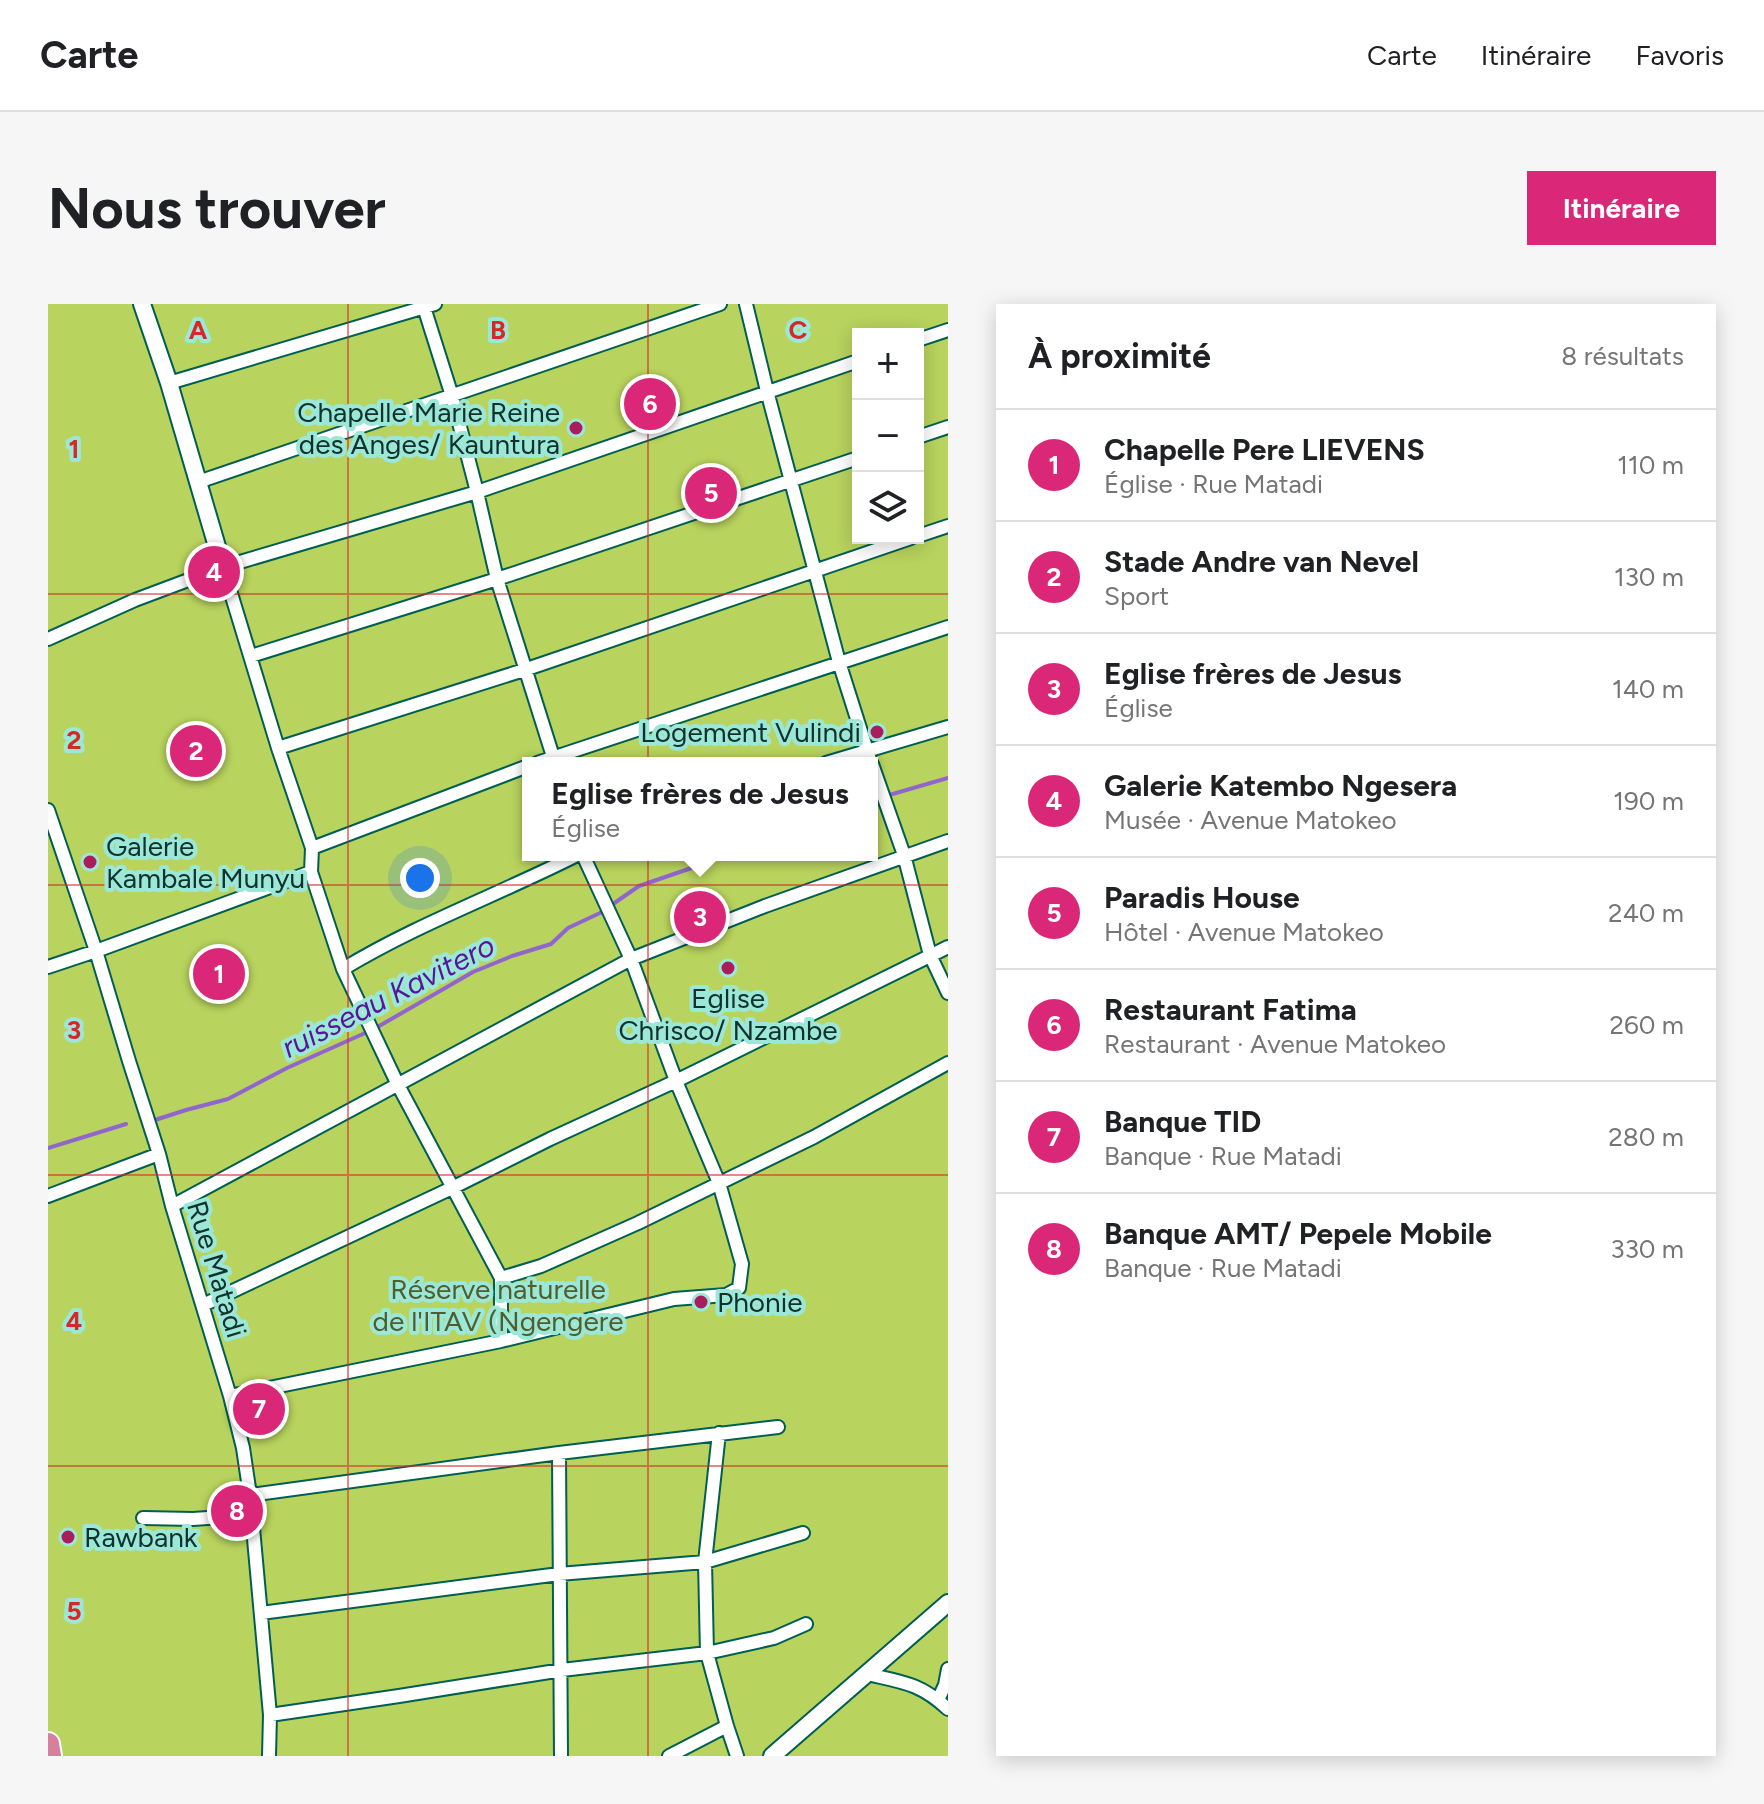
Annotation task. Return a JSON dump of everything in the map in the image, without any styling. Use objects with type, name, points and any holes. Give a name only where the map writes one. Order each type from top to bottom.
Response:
[{"type":"highway","points":[[48,1744],[50,1756]]},
{"type":"street","points":[[142,304],[169,383],[278,748],[312,848],[311,872],[343,969],[398,1085],[501,1278],[501,1341]]},
{"type":"street","points":[[198,482],[720,304]]},
{"type":"street","points":[[746,304],[814,571],[869,757]]},
{"type":"street","points":[[169,383],[427,305],[497,579],[553,757]]},
{"type":"street","points":[[924,338],[948,330]]},
{"type":"street","points":[[48,639],[135,600],[223,567],[477,492],[852,363]]},
{"type":"street","points":[[924,435],[948,427]]},
{"type":"street","points":[[251,656],[497,579],[852,460]]},
{"type":"street","points":[[924,534],[948,526]]},
{"type":"street","points":[[278,748],[524,670],[893,544]]},
{"type":"street","points":[[563,757],[948,627]]},
{"type":"street","points":[[875,757],[948,727]]},
{"type":"street","points":[[312,848],[522,768]]},
{"type":"street","points":[[878,782],[904,855],[930,955],[948,993]]},
{"type":"street","name":"Rue Matadi","points":[[48,810],[159,1154],[243,1448],[270,1715],[269,1756]]},
{"type":"street","points":[[172,1206],[631,959],[765,906],[948,841]]},
{"type":"street","points":[[343,969],[381,946],[567,861]]},
{"type":"street","points":[[230,1396],[501,1341],[674,1299],[726,1295],[739,1288],[742,1264],[719,1183],[676,1081],[631,959],[583,861]]},
{"type":"street","points":[[48,967],[311,872]]},
{"type":"street","points":[[203,1305],[676,1081],[948,947]]},
{"type":"street","points":[[501,1278],[541,1266],[638,1223],[814,1137],[948,1063]]},
{"type":"street","points":[[48,1196],[159,1154]]},
{"type":"street","points":[[250,1495],[778,1427]]},
{"type":"street","points":[[719,1433],[705,1562],[707,1653],[737,1756]]},
{"type":"street","points":[[559,1453],[561,1756]]},
{"type":"street","points":[[143,1518],[251,1515]]},
{"type":"street","points":[[261,1613],[559,1574],[705,1562],[803,1533]]},
{"type":"street","points":[[772,1756],[948,1603]]},
{"type":"street","points":[[270,1715],[562,1670],[707,1653],[774,1638],[806,1624]]},
{"type":"street","points":[[943,1704],[948,1669]]},
{"type":"street","points":[[867,1674],[911,1684],[943,1704]]},
{"type":"street","points":[[669,1756],[727,1726]]},
{"type":"green space","name":"Réserve naturelle de l'ITAV (Ngengere","points":[[48,304],[948,304],[948,1756],[48,1756]]},
{"type":"waterway","name":"ruisseau Kavitero","points":[[878,798],[948,778]]},
{"type":"waterway","name":"ruisseau Kavitero","points":[[155,1120],[228,1099],[287,1068],[374,1029],[473,972],[551,944],[568,928],[600,913],[639,886],[709,861]]},
{"type":"waterway","name":"ruisseau Kavitero","points":[[48,1148],[126,1124]]},
{"type":"place","name":"Restaurant Fatima","points":[[650,404]]},
{"type":"place","name":"Chapelle Marie Reine des Anges/ Kauntura","points":[[576,428]]},
{"type":"place","name":"Paradis House","points":[[711,493]]},
{"type":"place","name":"Galerie Katembo Ngesera","points":[[214,572]]},
{"type":"place","name":"Logement Vulindi","points":[[877,732]]},
{"type":"place","name":"Stade Andre van Nevel","points":[[196,751]]},
{"type":"place","name":"Galerie Kambale Munyu","points":[[90,862]]},
{"type":"place","name":"Eglise frères de Jesus","points":[[700,917]]},
{"type":"place","name":"Eglise Chrisco/ Nzambe","points":[[728,968]]},
{"type":"place","name":"Chapelle Pere LIEVENS","points":[[219,974]]},
{"type":"place","name":"Phonie","points":[[701,1302]]},
{"type":"place","name":"Banque TID","points":[[259,1409]]},
{"type":"place","name":"Banque AMT/ Pepele Mobile","points":[[237,1511]]},
{"type":"place","name":"Rawbank","points":[[68,1537]]}]
